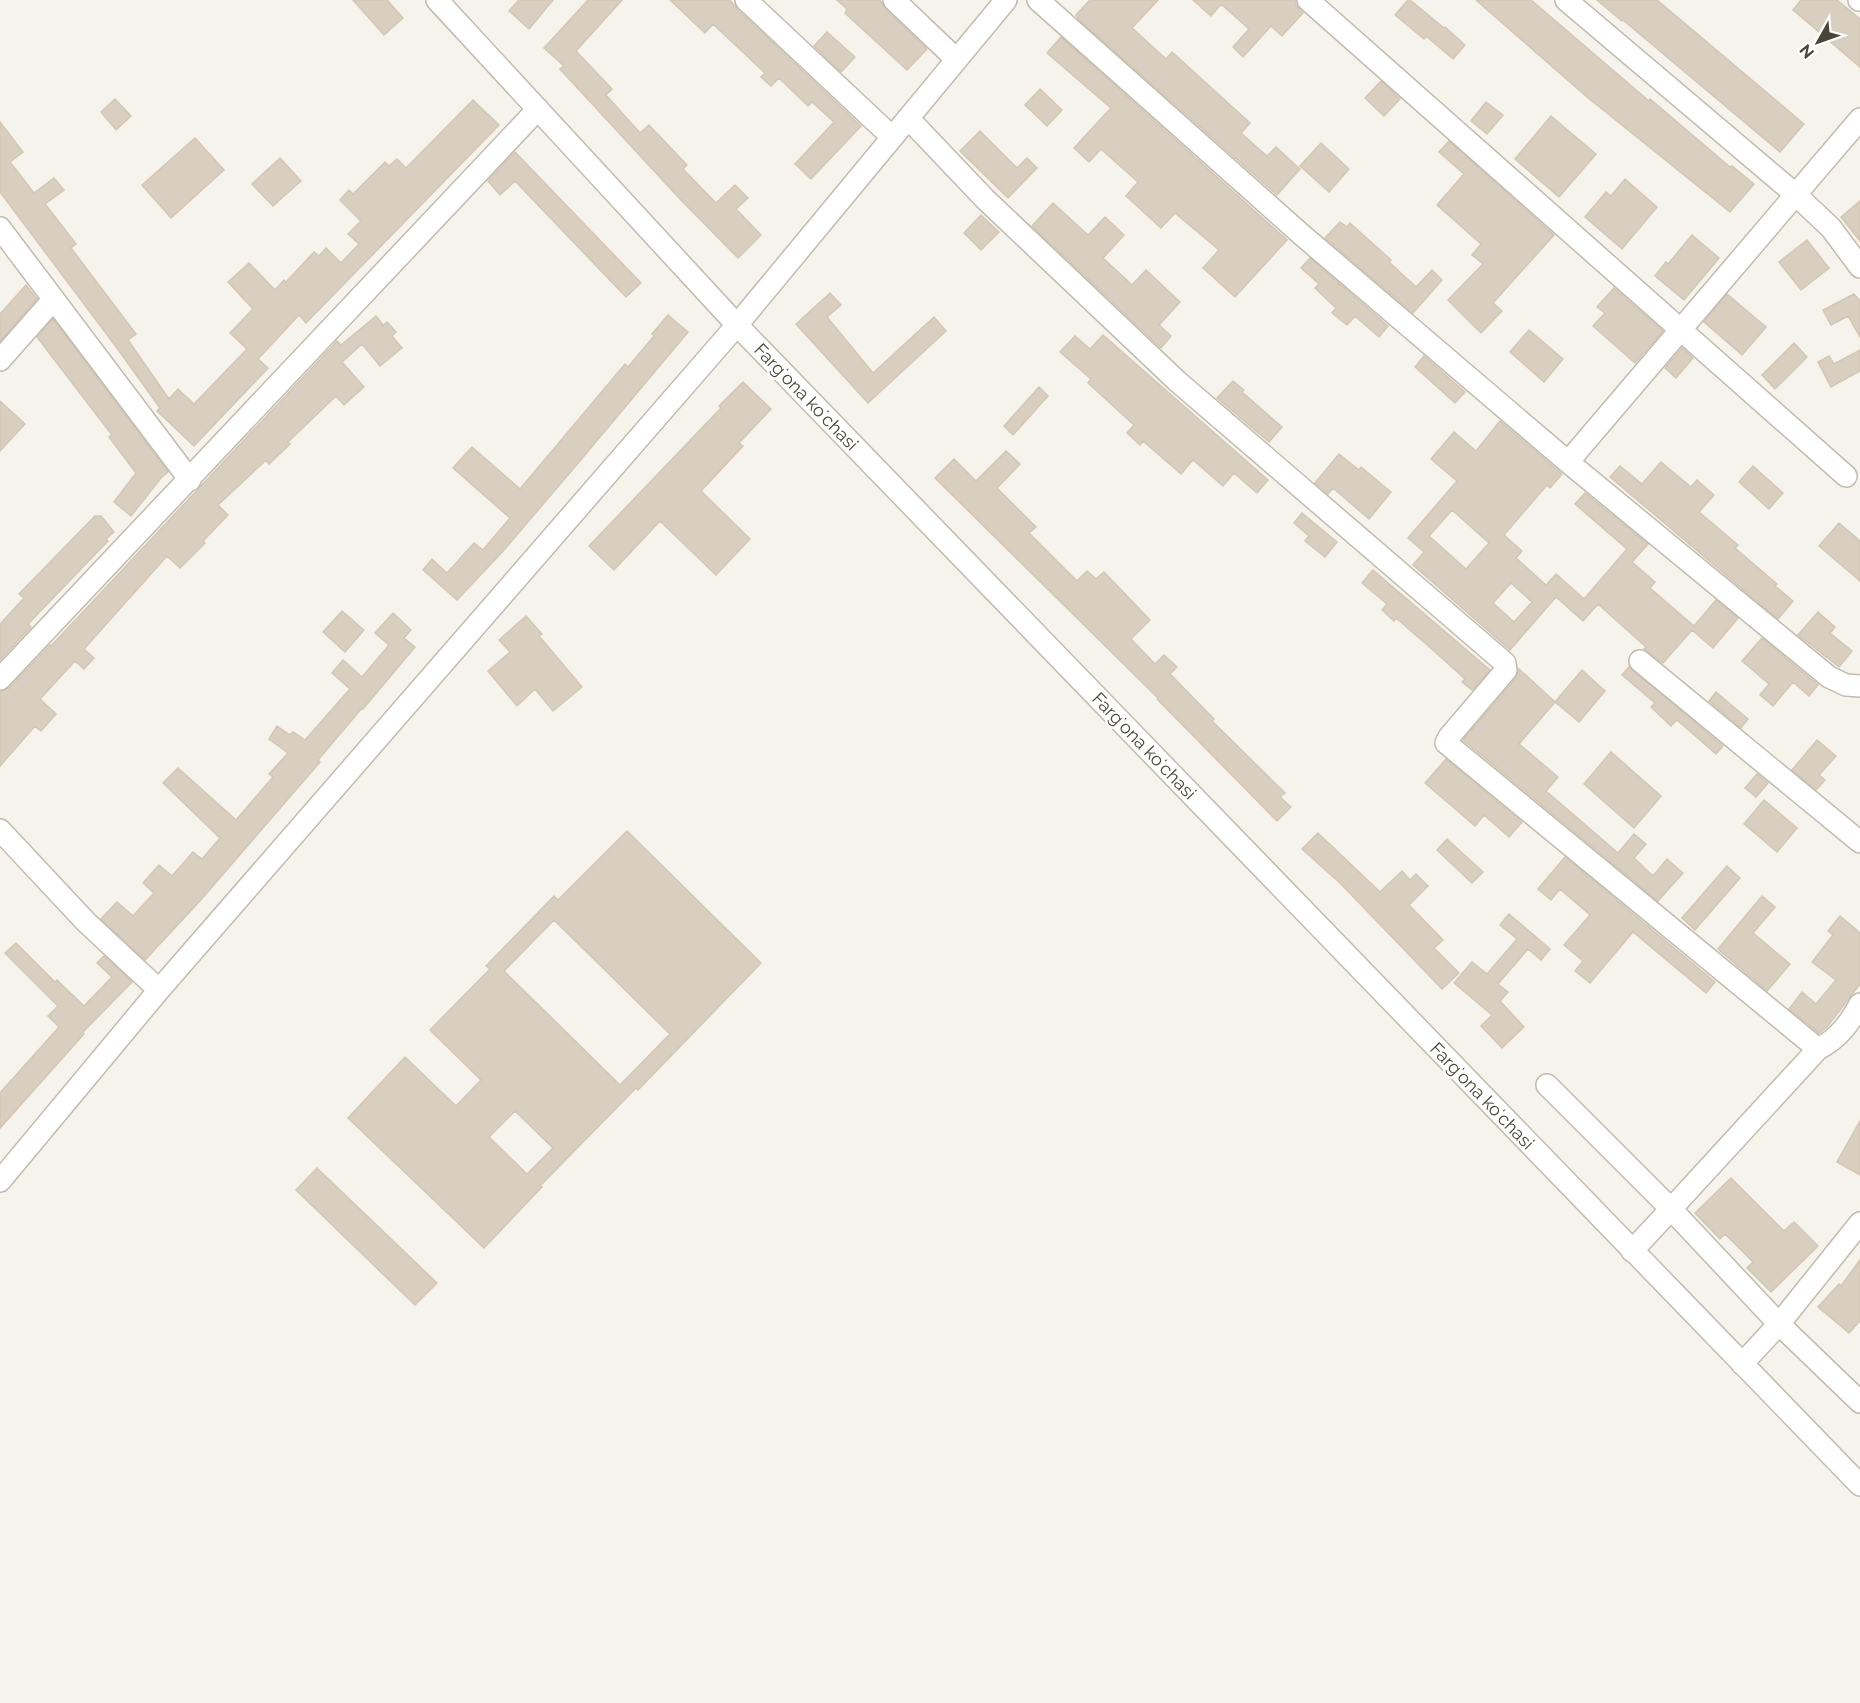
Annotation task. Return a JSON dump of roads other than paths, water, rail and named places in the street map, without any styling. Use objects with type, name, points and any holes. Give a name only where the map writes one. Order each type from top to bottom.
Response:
[{"type":"street","name":"Fargʻona koʻchasi","points":[[437,0],[737,325],[1860,1485]]},
{"type":"street","points":[[746,0],[892,137]]},
{"type":"street","points":[[894,0],[956,59]]},
{"type":"street","points":[[0,1180],[159,990],[737,325],[1006,0]]},
{"type":"street","points":[[1038,0],[1302,235],[1568,462],[1829,677],[1846,686],[1860,686]]},
{"type":"street","points":[[1308,0],[1846,476]]},
{"type":"street","points":[[1566,0],[1796,194],[1831,228],[1860,267]]},
{"type":"street","points":[[0,679],[538,109]]},
{"type":"street","points":[[908,118],[985,199],[1177,381],[1505,663],[1506,670],[1446,743],[1818,1049]]},
{"type":"street","points":[[1568,462],[1860,119]]},
{"type":"street","points":[[0,228],[190,480]]},
{"type":"street","points":[[0,360],[53,300]]},
{"type":"street","points":[[1640,661],[1860,842]]},
{"type":"street","points":[[0,830],[86,922],[159,990]]},
{"type":"street","points":[[1632,1251],[1818,1049],[1834,1040],[1846,1027],[1860,1004]]},
{"type":"street","points":[[1547,1084],[1671,1209],[1779,1324],[1860,1402]]},
{"type":"street","points":[[1742,1364],[1779,1324],[1860,1223]]}]
